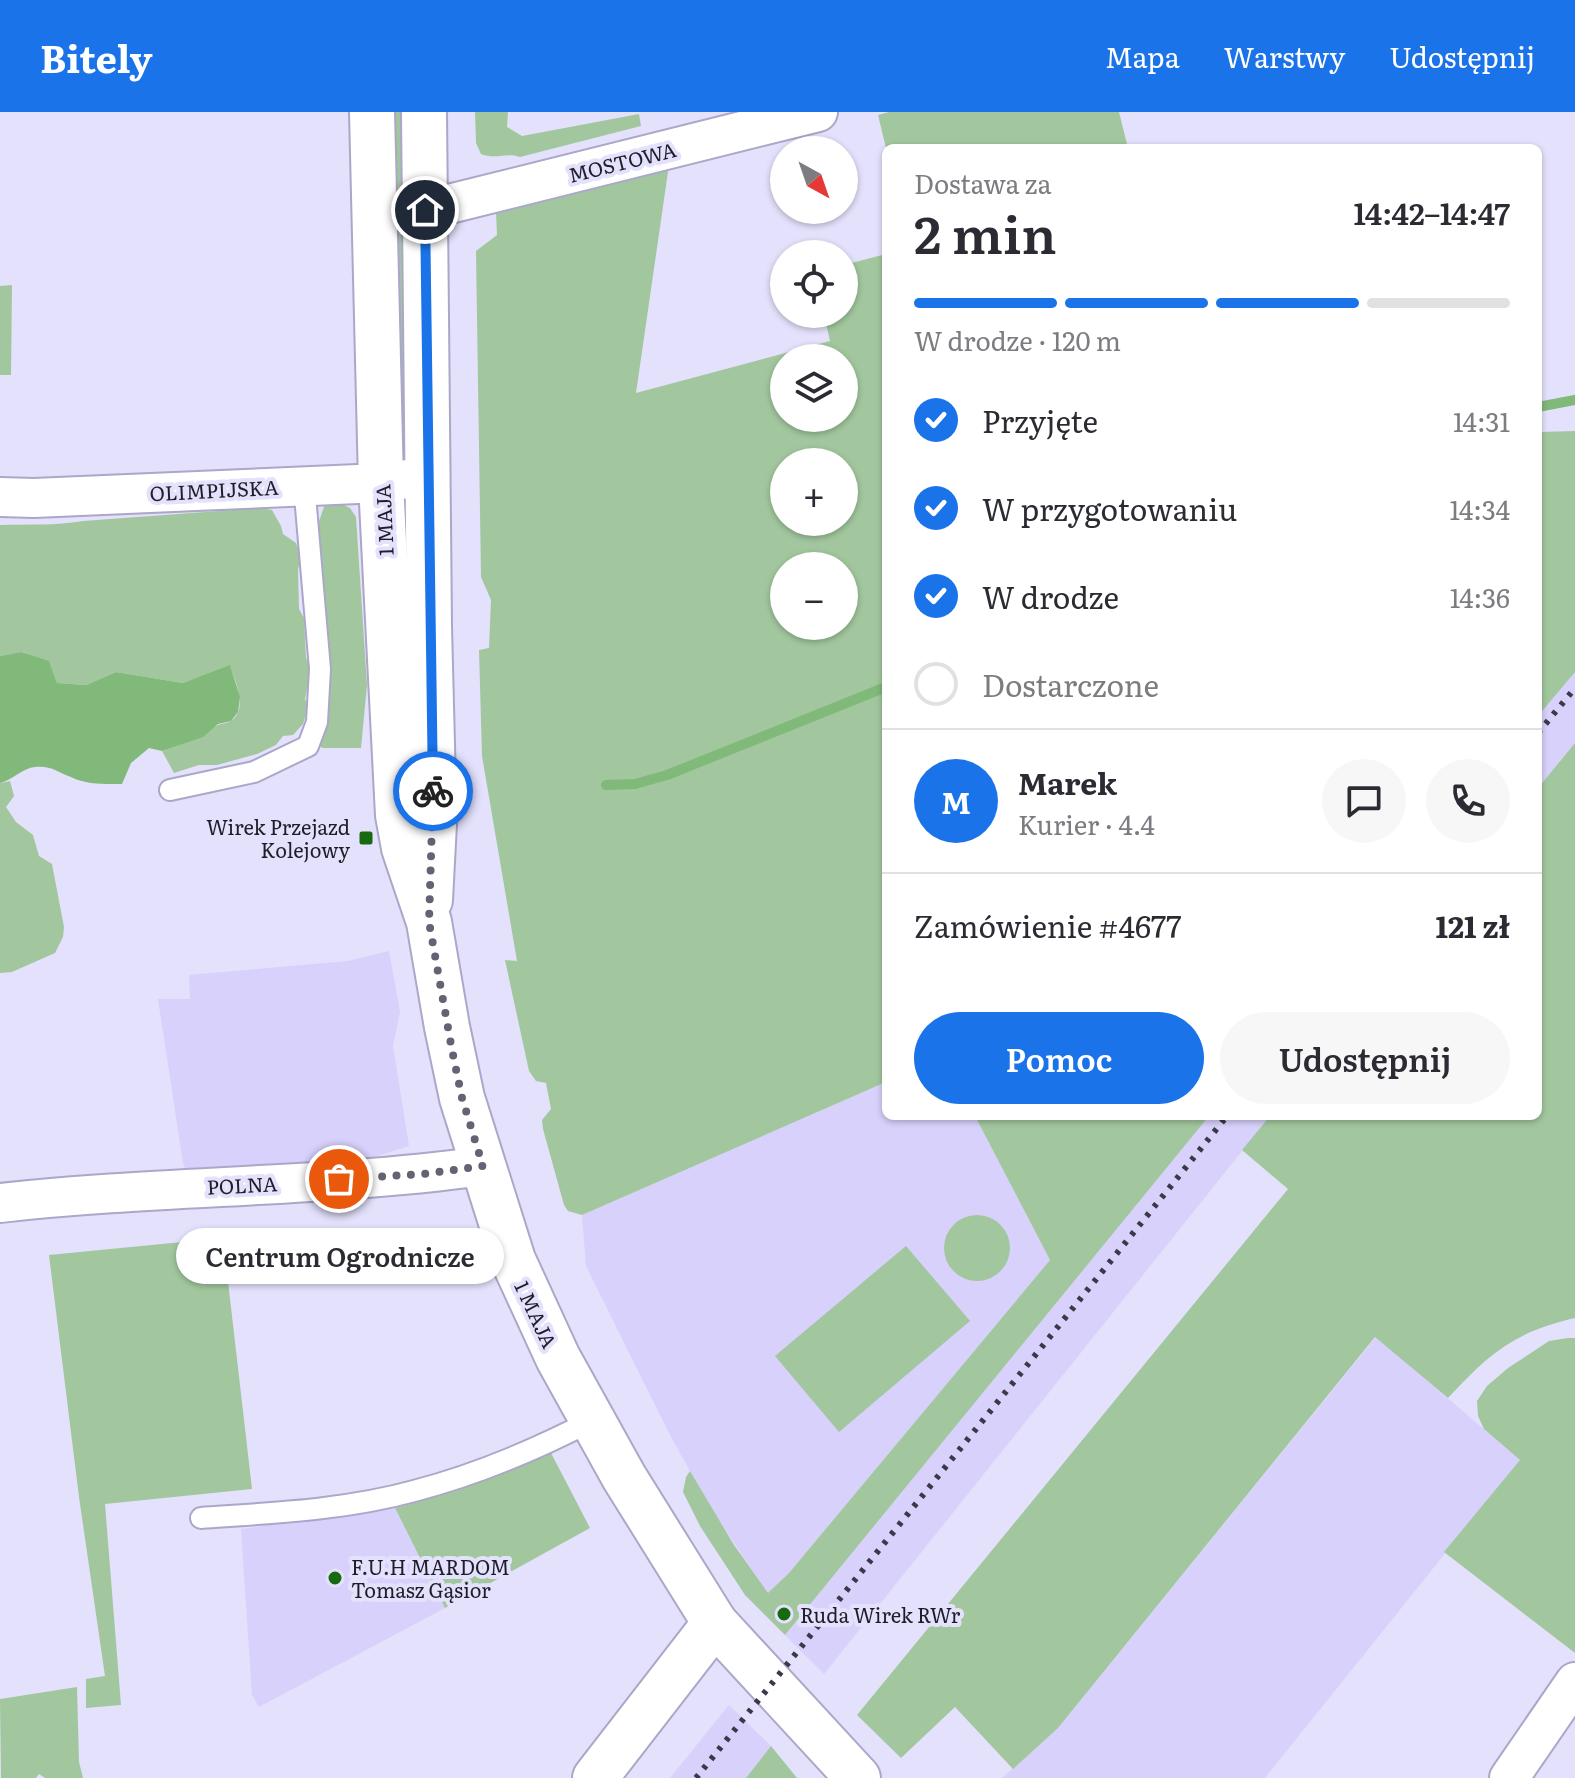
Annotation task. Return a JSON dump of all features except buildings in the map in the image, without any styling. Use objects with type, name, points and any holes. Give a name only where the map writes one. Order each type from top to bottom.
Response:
[{"type":"main road","name":"1 MAJA","points":[[372,112],[381,483],[398,815],[404,848],[429,922],[462,1098],[513,1260],[591,1421],[715,1623],[858,1778]]},
{"type":"main road","name":"1 MAJA","points":[[424,112],[434,823],[429,922]]},
{"type":"main road","points":[[595,1778],[715,1623]]},
{"type":"street","name":"MOSTOWA","points":[[425,210],[728,122],[818,112]]},
{"type":"street","name":"OLIMPIJSKA","points":[[0,497],[381,483],[427,476]]},
{"type":"street","name":"POLNA","points":[[0,1203],[185,1187],[423,1174],[483,1166]]},
{"type":"street","points":[[1509,1778],[1575,1682]]},
{"type":"lane","points":[[170,790],[254,772],[308,746],[317,722],[320,669],[304,484]]},
{"type":"lane","points":[[201,1518],[309,1510],[413,1491],[471,1474],[591,1421]]},
{"type":"shaded area","points":[[389,112],[406,112],[406,433],[402,434]]},
{"type":"shaded area","points":[[475,112],[508,112],[507,127],[522,136],[639,114],[641,126],[520,157],[491,156],[481,154],[476,143]]},
{"type":"shaded area","points":[[889,112],[1119,112],[1127,144],[885,144],[878,115]]},
{"type":"shaded area","points":[[669,165],[636,393],[770,357],[770,432],[858,432],[858,344],[819,344],[830,341],[827,328],[858,328],[858,261],[882,255],[882,1084],[582,1215],[568,1211],[564,1205],[543,1129],[542,1120],[551,1109],[546,1083],[536,1081],[529,1071],[505,960],[517,961],[482,756],[479,650],[489,648],[491,600],[481,577],[476,251],[497,235],[496,212]]},
{"type":"shaded area","points":[[12,285],[11,375],[0,375],[0,286]]},
{"type":"shaded area","points":[[1575,431],[1575,672],[1542,711],[1542,432]]},
{"type":"shaded area","points":[[335,501],[350,508],[356,517],[367,685],[361,748],[323,748],[317,745],[317,527],[325,504]]},
{"type":"shaded area","points":[[261,508],[272,510],[283,534],[296,543],[301,556],[298,570],[299,609],[304,618],[306,658],[311,668],[305,699],[308,708],[303,724],[293,735],[283,736],[276,745],[257,754],[217,765],[199,765],[174,773],[162,751],[196,738],[237,715],[239,694],[230,666],[183,683],[116,672],[86,685],[57,683],[49,662],[23,652],[0,656],[0,525],[62,524]]},
{"type":"shaded area","points":[[22,652],[49,661],[57,683],[86,685],[116,672],[183,683],[230,665],[240,697],[238,712],[231,721],[218,724],[203,737],[162,751],[149,748],[131,763],[122,784],[96,784],[40,767],[26,770],[0,783],[0,656]]},
{"type":"shaded area","points":[[1575,672],[1575,743],[1542,783],[1542,711]]},
{"type":"shaded area","points":[[1575,743],[1575,1318],[1535,1330],[1504,1346],[1448,1398],[1375,1337],[1058,1728],[1013,1769],[955,1707],[901,1758],[857,1715],[1288,1189],[1242,1150],[1267,1120],[1542,1120],[1542,783]]},
{"type":"shaded area","points":[[10,781],[14,796],[6,807],[16,822],[33,835],[39,856],[52,864],[64,927],[55,953],[12,972],[0,973],[0,783]]},
{"type":"shaded area","points":[[389,951],[400,1012],[393,1046],[409,1146],[374,1157],[374,1164],[187,1173],[158,999],[190,999],[189,975],[348,961]]},
{"type":"shaded area","points":[[882,1084],[882,1120],[977,1120],[1050,1260],[789,1573],[768,1594],[710,1507],[670,1435],[586,1266],[582,1215]]},
{"type":"shaded area","points":[[977,1120],[1206,1120],[785,1635],[745,1595],[700,1526],[683,1492],[690,1471],[734,1545],[768,1593],[789,1573],[1050,1260]]},
{"type":"shaded area","points":[[1206,1120],[1267,1120],[824,1674],[785,1635]]},
{"type":"shaded area","points":[[977,1215],[1000,1225],[1010,1248],[1000,1271],[977,1281],[954,1271],[944,1248],[954,1225]]},
{"type":"shaded area","points":[[223,1238],[252,1489],[105,1504],[121,1705],[86,1708],[86,1679],[105,1676],[49,1255]]},
{"type":"shaded area","points":[[906,1246],[970,1321],[839,1432],[775,1356]]},
{"type":"shaded area","points":[[1376,1337],[1520,1460],[1265,1778],[1002,1778],[1058,1728]]},
{"type":"shaded area","points":[[1575,1338],[1575,1653],[1444,1552],[1520,1460],[1484,1429],[1478,1416],[1477,1401],[1487,1386],[1508,1368],[1549,1341]]},
{"type":"shaded area","points":[[550,1451],[590,1528],[445,1608],[395,1508],[459,1490]]},
{"type":"shaded area","points":[[395,1508],[445,1608],[259,1707],[252,1695],[241,1529]]},
{"type":"shaded area","points":[[77,1687],[79,1762],[83,1778],[45,1778],[39,1774],[36,1778],[1,1778],[0,1699]]},
{"type":"shaded area","points":[[729,1705],[771,1746],[746,1778],[670,1778]]},
{"type":"shaded area","points":[[771,1746],[797,1778],[746,1778]]},
{"type":"waterway","points":[[1542,406],[1575,400]]},
{"type":"waterway","points":[[606,785],[635,784],[667,775],[882,689]]},
{"type":"railway","points":[[1542,728],[1575,688]]},
{"type":"railway","points":[[696,1778],[1224,1120]]},
{"type":"way so far","points":[[339,1179],[423,1174],[483,1166],[462,1098],[429,922],[433,791]]},
{"type":"place","name":"Wirek Przejazd Kolejowy","points":[[366,838]]},
{"type":"place","name":"Centrum Ogrodnicze","points":[[339,1179]]},
{"type":"place","name":"F.U.H MARDOM Tomasz Gąsior","points":[[335,1578]]},
{"type":"place","name":"Ruda Wirek RWr","points":[[784,1614]]},
{"type":"route","points":[[425,210],[433,791]]}]
